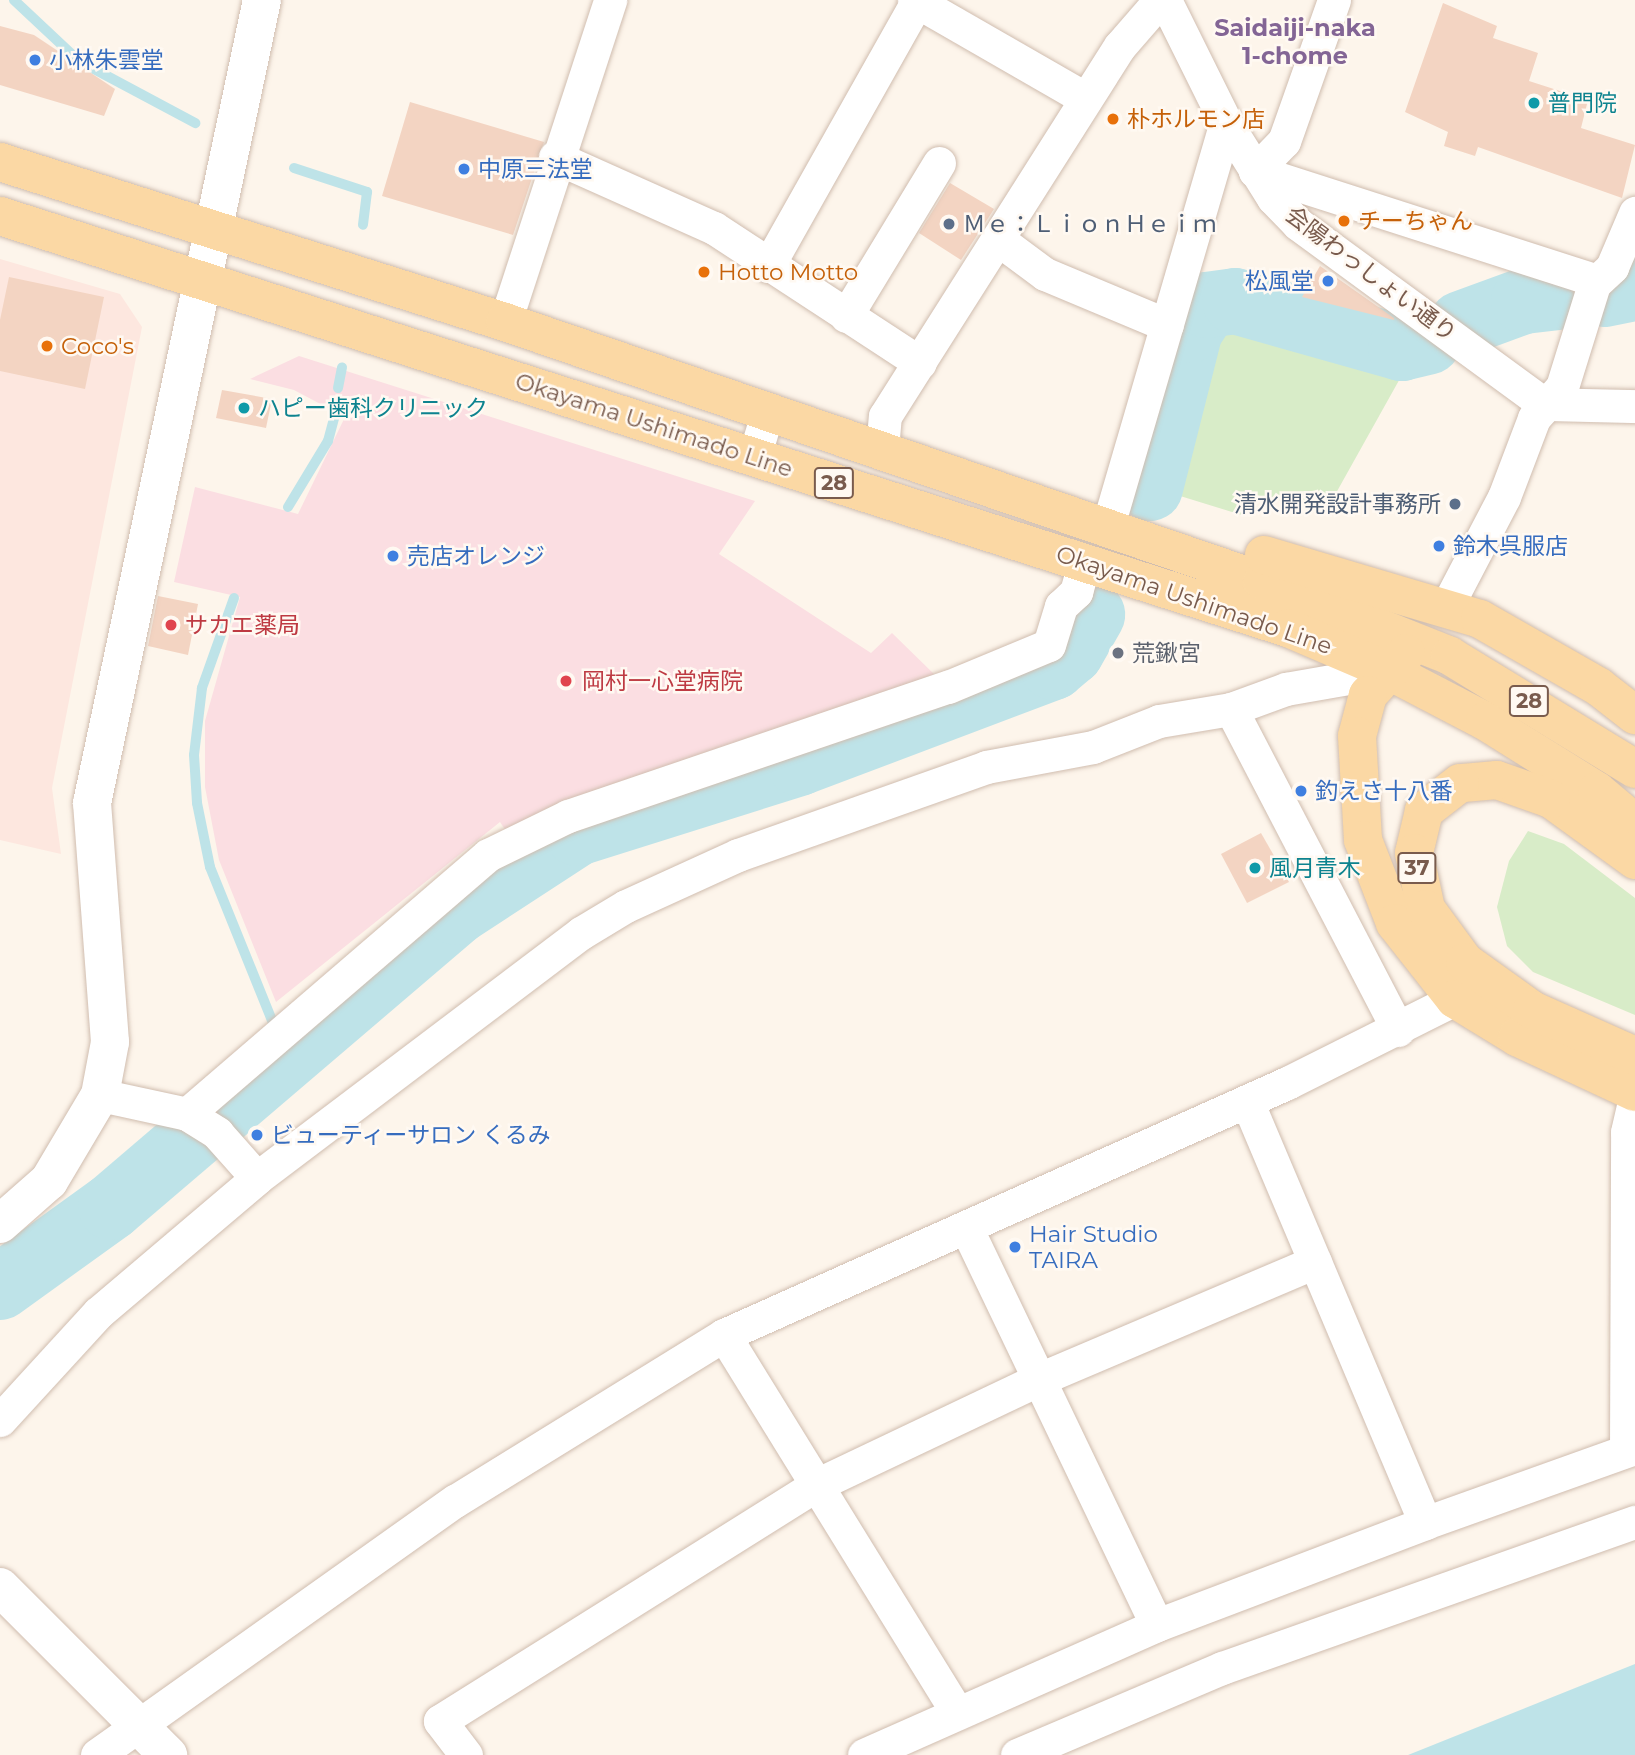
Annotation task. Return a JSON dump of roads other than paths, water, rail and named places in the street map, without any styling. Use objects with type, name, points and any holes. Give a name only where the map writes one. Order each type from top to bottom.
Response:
[{"type":"main road","name":"28","points":[[0,162],[505,322],[994,488],[1110,519]]},
{"type":"main road","name":"Okayama Ushimado Line","points":[[0,216],[1288,628],[1389,671],[1545,758],[1635,823]]},
{"type":"main road","name":"Okayama Ushimado Line","points":[[1110,519],[1418,641],[1518,694],[1635,769]]},
{"type":"main road","points":[[1110,519],[1447,606],[1504,632],[1635,715]]},
{"type":"main road","name":"37","points":[[1447,606],[1368,695],[1357,736],[1363,840],[1395,923],[1455,999],[1517,1037],[1635,1094]]},
{"type":"main road","name":"37","points":[[1635,860],[1551,799],[1497,780],[1460,783],[1424,811],[1414,853],[1426,909],[1465,962],[1532,1010],[1635,1056]]},
{"type":"street","points":[[0,1224],[49,1181],[100,1095],[110,1042],[92,803],[206,281],[262,0]]},
{"type":"street","points":[[505,322],[555,157],[610,0]]},
{"type":"street","points":[[882,449],[886,416],[1120,46],[1160,0]]},
{"type":"street","name":"会陽わっしょい通り","points":[[1166,0],[1226,123],[1255,171],[1298,224],[1544,404]]},
{"type":"street","points":[[1334,0],[1284,141],[1255,171],[1614,272]]},
{"type":"street","points":[[768,265],[916,1],[1086,99]]},
{"type":"street","points":[[1110,519],[1226,123]]},
{"type":"street","points":[[555,157],[713,228],[920,363]]},
{"type":"street","points":[[846,316],[939,163]]},
{"type":"street","points":[[1447,606],[1504,497],[1544,404],[1562,387],[1614,272],[1635,213]]},
{"type":"street","points":[[999,240],[1045,274],[1167,325]]},
{"type":"street","points":[[1544,404],[1635,406]]},
{"type":"street","points":[[754,457],[768,411]]},
{"type":"street","points":[[200,1122],[488,855],[568,816],[948,687],[1049,645],[1060,606],[1076,592],[1085,561]]},
{"type":"street","points":[[0,1420],[98,1313],[257,1178],[581,933],[636,901],[738,855],[929,784],[986,767],[1093,747],[1159,721],[1231,709],[1286,690],[1389,671]]},
{"type":"street","points":[[1231,709],[1398,1030]]},
{"type":"street","points":[[97,1755],[455,1501],[724,1335],[1247,1101],[1398,1030],[1455,999]]},
{"type":"street","points":[[864,1755],[956,1710],[1157,1625],[1425,1523],[1631,1449],[1627,1132],[1635,1094]]},
{"type":"street","points":[[100,1095],[200,1122],[257,1178]]},
{"type":"street","points":[[1247,1101],[1425,1523]]},
{"type":"street","points":[[965,1227],[1157,1625]]},
{"type":"street","points":[[466,1755],[440,1721],[814,1486],[1037,1380],[1315,1262]]},
{"type":"street","points":[[724,1335],[814,1486],[956,1710]]},
{"type":"street","points":[[1017,1755],[1222,1668],[1635,1522]]},
{"type":"street","points":[[0,1587],[168,1755]]},
{"type":"water","points":[[1635,1664],[1635,1755],[1408,1755]]},
{"type":"waterway","points":[[14,0],[79,61],[195,123]]},
{"type":"waterway","points":[[294,168],[367,192],[363,225]]},
{"type":"waterway","points":[[1604,294],[1635,288]]},
{"type":"waterway","points":[[1461,324],[1524,301],[1576,295]]},
{"type":"waterway","points":[[1150,488],[1190,330],[1207,305],[1235,301],[1401,348],[1428,342]]},
{"type":"waterway","points":[[338,388],[342,367]]},
{"type":"waterway","points":[[288,507],[328,441],[334,418]]},
{"type":"waterway","points":[[234,598],[202,688],[194,755],[197,803],[210,867],[273,1023]]},
{"type":"waterway","points":[[0,1287],[111,1207],[456,912],[577,833],[799,763],[1053,667],[1071,652],[1092,615]]},
{"type":"waterway","points":[[285,1044],[291,1053]]},
{"type":"place","name":"小林朱雲堂","points":[[35,60]]},
{"type":"place","name":"普門院","points":[[1534,103]]},
{"type":"place","name":"朴ホルモン店","points":[[1113,119]]},
{"type":"place","name":"中原三法堂","points":[[464,169]]},
{"type":"place","name":"チーちゃん","points":[[1344,221]]},
{"type":"place","name":"Ｍｅ：ＬｉｏｎＨｅｉｍ","points":[[949,224]]},
{"type":"place","name":"Hotto Motto","points":[[704,272]]},
{"type":"place","name":"松風堂","points":[[1328,281]]},
{"type":"place","name":"Coco's","points":[[47,346]]},
{"type":"place","name":"ハピー歯科クリニック","points":[[244,408]]},
{"type":"place","name":"清水開発設計事務所","points":[[1455,504]]},
{"type":"place","name":"鈴木呉服店","points":[[1439,546]]},
{"type":"place","name":"売店オレンジ","points":[[393,556]]},
{"type":"place","name":"サカエ薬局","points":[[171,625]]},
{"type":"place","name":"荒鍬宮","points":[[1118,653]]},
{"type":"place","name":"岡村一心堂病院","points":[[566,681]]},
{"type":"place","name":"釣えさ十八番","points":[[1301,791]]},
{"type":"place","name":"風月青木","points":[[1255,868]]},
{"type":"place","name":"ビューティーサロン くるみ","points":[[257,1135]]},
{"type":"place","name":"Hair Studio TAIRA","points":[[1015,1247]]},
{"type":"district","name":"Saidaiji-naka 1-chome","points":[[1295,42]]}]
